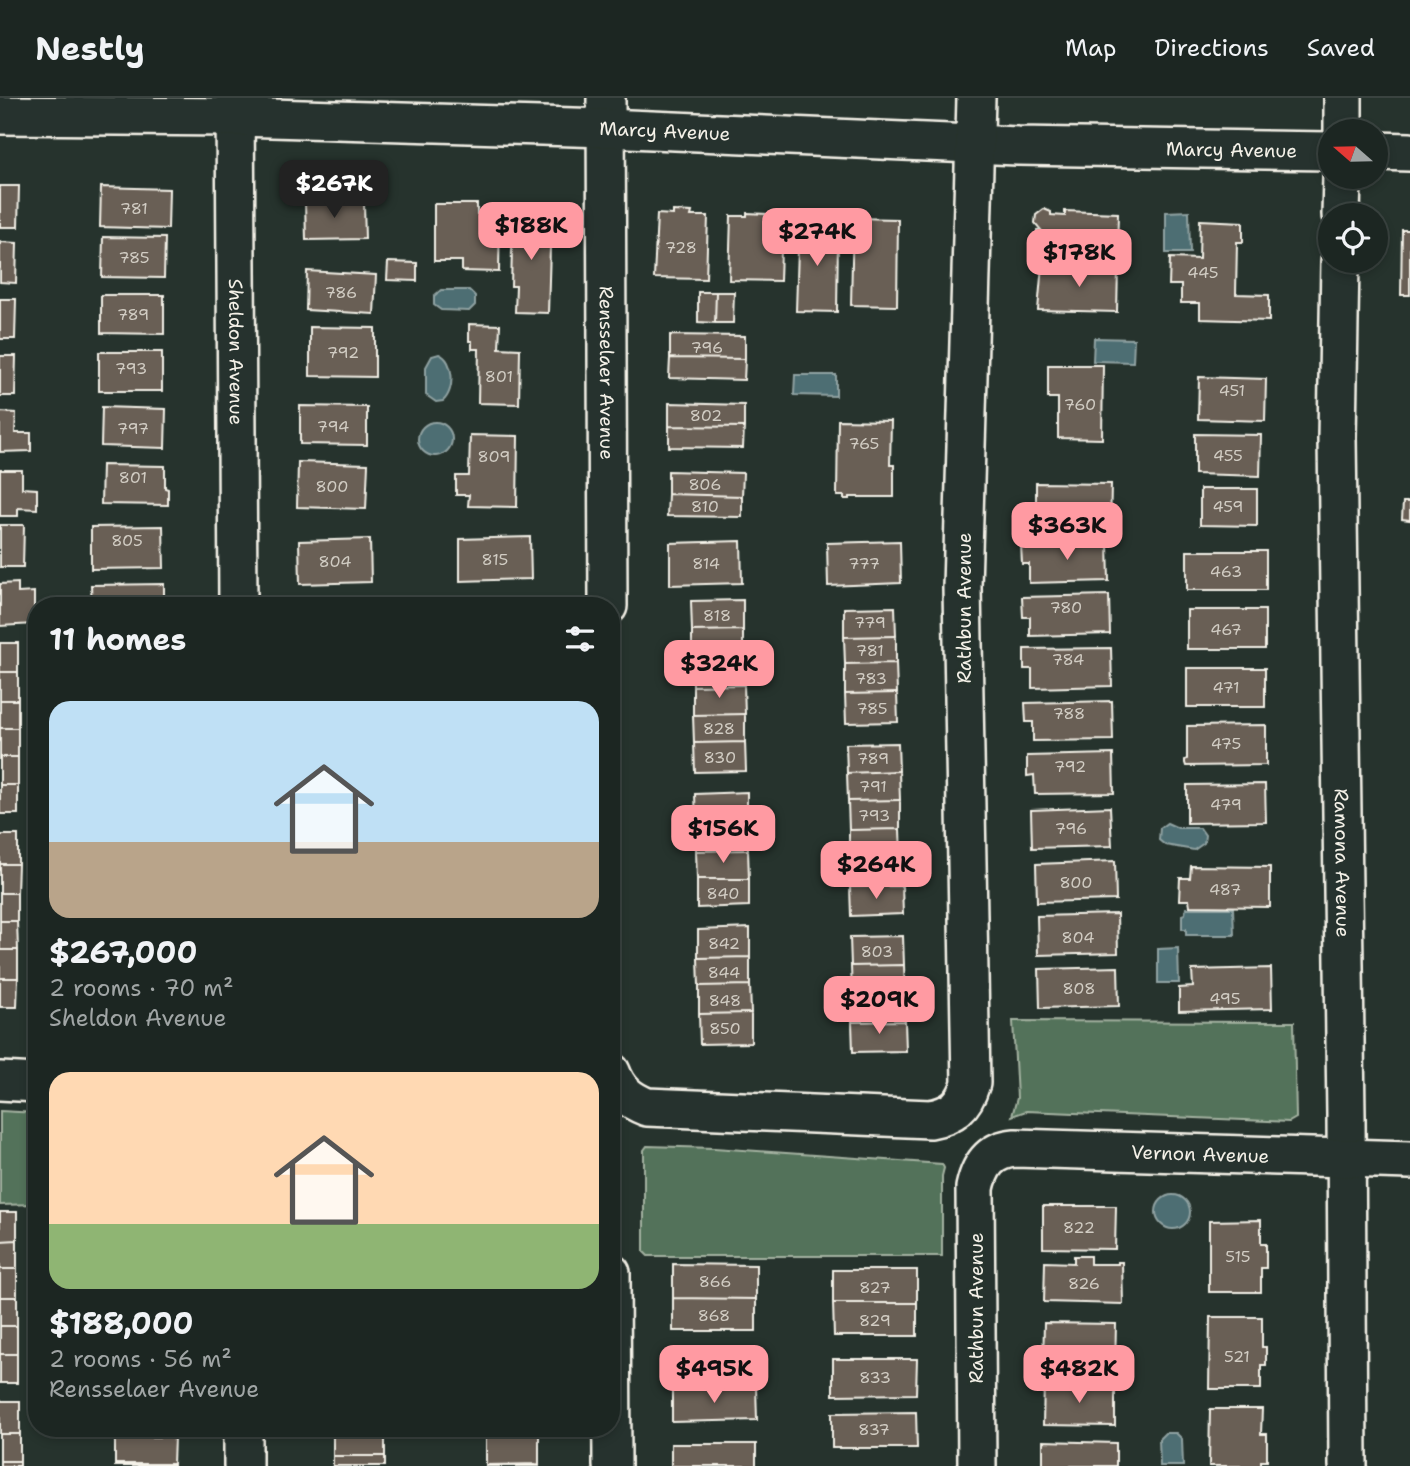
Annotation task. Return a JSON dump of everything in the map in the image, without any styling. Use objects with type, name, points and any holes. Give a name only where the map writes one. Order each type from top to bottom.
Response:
[{"type":"street","name":"Rathbun Avenue","points":[[620,1090],[625,1096],[647,1107],[930,1119],[953,1113],[964,1102],[971,1083],[962,587],[976,98]]},
{"type":"street","points":[[1343,98],[1343,119]]},
{"type":"street","name":"Marcy Avenue","points":[[0,115],[234,107],[606,113],[976,144],[1318,151]]},
{"type":"street","name":"Sheldon Avenue","points":[[234,107],[238,597]]},
{"type":"street","name":"Rensselaer Avenue","points":[[606,113],[608,597]]},
{"type":"street","points":[[1388,151],[1410,152]]},
{"type":"street","name":"Ramona Avenue","points":[[1340,273],[1336,438],[1347,1157],[1348,1466]]},
{"type":"street","points":[[0,1081],[28,1083]]},
{"type":"street","name":"Vernon Avenue","points":[[991,1155],[1015,1148],[1410,1160]]},
{"type":"street","name":"Rathbun Avenue","points":[[977,1466],[975,1188],[981,1168],[991,1155]]},
{"type":"street","points":[[243,1437],[243,1466]]},
{"type":"street","points":[[612,1437],[612,1466]]},
{"type":"green space","points":[[1013,1021],[1294,1022],[1296,1118],[1289,1122],[1026,1111],[1012,1116],[1017,1098]]},
{"type":"green space","points":[[0,1111],[28,1113],[28,1204],[0,1205]]},
{"type":"green space","points":[[647,1146],[942,1164],[942,1256],[648,1256],[644,1252],[644,1150]]},
{"type":"water","points":[[1189,211],[1190,253],[1166,253],[1166,212]]},
{"type":"water","points":[[441,290],[469,290],[475,296],[475,305],[469,311],[441,310],[434,305],[434,296]]},
{"type":"water","points":[[1094,338],[1134,339],[1133,362],[1093,361]]},
{"type":"water","points":[[439,354],[448,362],[452,376],[447,396],[443,401],[436,402],[426,395],[426,367],[432,356]]},
{"type":"water","points":[[795,375],[836,375],[836,396],[794,395]]},
{"type":"water","points":[[435,422],[447,427],[452,439],[447,451],[435,456],[423,451],[418,439],[423,427]]},
{"type":"water","points":[[1167,823],[1178,828],[1200,828],[1205,835],[1204,843],[1194,850],[1165,845],[1159,840],[1160,828]]},
{"type":"water","points":[[1186,908],[1233,908],[1234,935],[1186,935],[1186,929],[1182,929],[1182,915],[1185,914]]},
{"type":"water","points":[[1178,948],[1179,983],[1158,983],[1158,949]]},
{"type":"water","points":[[1173,1195],[1185,1200],[1190,1212],[1185,1224],[1173,1229],[1161,1224],[1156,1212],[1161,1200]]},
{"type":"water","points":[[1165,1433],[1176,1433],[1182,1439],[1183,1466],[1160,1466],[1159,1439]]},
{"type":"building","points":[[0,186],[19,186],[18,227],[0,227]]},
{"type":"building","points":[[101,187],[169,189],[168,229],[100,227]]},
{"type":"building","points":[[329,195],[343,195],[343,204],[364,204],[365,239],[306,240],[305,201],[329,201]]},
{"type":"building","points":[[434,204],[477,204],[477,214],[500,214],[499,272],[462,271],[462,261],[434,261]]},
{"type":"building","points":[[1044,209],[1051,212],[1051,215],[1065,216],[1065,211],[1118,213],[1117,253],[1037,251],[1037,230],[1041,230],[1035,223],[1036,215]]},
{"type":"building","points":[[673,211],[692,212],[691,216],[708,216],[706,279],[654,278],[657,214],[673,215]]},
{"type":"building","points":[[513,213],[551,214],[548,313],[515,312],[516,286],[511,286]]},
{"type":"building","points":[[747,213],[766,214],[765,218],[782,218],[780,281],[729,280],[731,216],[747,216]]},
{"type":"building","points":[[799,217],[824,218],[824,236],[838,236],[837,312],[796,311]]},
{"type":"building","points":[[853,218],[898,219],[897,306],[851,305]]},
{"type":"building","points":[[1200,220],[1243,222],[1243,242],[1237,242],[1236,294],[1269,295],[1269,321],[1200,319],[1200,303],[1181,303],[1181,285],[1169,285],[1170,258],[1199,259]]},
{"type":"building","points":[[1402,230],[1410,230],[1410,295],[1401,295]]},
{"type":"building","points":[[103,237],[165,238],[164,278],[102,277]]},
{"type":"building","points":[[0,242],[17,243],[16,283],[0,282]]},
{"type":"building","points":[[388,262],[417,263],[417,281],[387,280]]},
{"type":"building","points":[[1103,264],[1118,267],[1117,312],[1038,310],[1042,265],[1103,267]]},
{"type":"building","points":[[307,271],[376,275],[374,314],[306,310]]},
{"type":"building","points":[[698,292],[716,292],[715,323],[698,322]]},
{"type":"building","points":[[716,292],[734,292],[733,323],[715,323]]},
{"type":"building","points":[[101,295],[164,295],[164,334],[101,333]]},
{"type":"building","points":[[0,299],[16,299],[15,339],[0,339]]},
{"type":"building","points":[[469,324],[500,325],[499,348],[520,349],[519,404],[478,403],[479,349],[472,349]]},
{"type":"building","points":[[310,327],[375,328],[375,377],[310,376]]},
{"type":"building","points":[[670,335],[745,336],[745,359],[670,358]]},
{"type":"building","points":[[99,352],[162,352],[162,391],[99,391]]},
{"type":"building","points":[[0,356],[16,356],[15,396],[0,396]]},
{"type":"building","points":[[670,358],[745,359],[744,380],[669,378]]},
{"type":"building","points":[[1048,365],[1103,365],[1102,439],[1058,438],[1058,398],[1048,398]]},
{"type":"building","points":[[1199,377],[1266,379],[1265,421],[1198,419]]},
{"type":"building","points":[[669,403],[744,405],[744,427],[669,426]]},
{"type":"building","points":[[300,406],[367,407],[367,445],[300,444]]},
{"type":"building","points":[[102,407],[166,409],[165,448],[101,446]]},
{"type":"building","points":[[0,412],[16,413],[15,433],[31,433],[31,451],[0,452]]},
{"type":"building","points":[[838,420],[891,421],[890,465],[894,465],[894,497],[844,499],[844,496],[837,496]]},
{"type":"building","points":[[669,426],[744,427],[743,448],[669,447]]},
{"type":"building","points":[[1195,434],[1261,435],[1260,476],[1195,474]]},
{"type":"building","points":[[470,435],[518,436],[517,507],[468,506],[469,495],[456,495],[456,476],[469,476]]},
{"type":"building","points":[[298,462],[368,464],[366,509],[297,507]]},
{"type":"building","points":[[102,465],[165,466],[168,505],[101,504]]},
{"type":"building","points":[[0,470],[22,470],[22,488],[37,489],[37,509],[18,508],[18,516],[0,516]]},
{"type":"building","points":[[668,471],[743,473],[742,496],[668,494]]},
{"type":"building","points":[[1036,483],[1111,484],[1110,530],[1036,529]]},
{"type":"building","points":[[1200,489],[1257,489],[1257,526],[1200,525]]},
{"type":"building","points":[[668,494],[742,496],[742,517],[667,516]]},
{"type":"building","points":[[1403,502],[1410,502],[1410,520],[1402,519]]},
{"type":"building","points":[[0,525],[24,525],[23,567],[0,567]]},
{"type":"building","points":[[163,526],[164,568],[91,569],[91,527]]},
{"type":"building","points":[[530,537],[531,579],[460,581],[460,539]]},
{"type":"building","points":[[370,539],[371,582],[300,584],[299,541]]},
{"type":"building","points":[[741,541],[742,583],[670,585],[670,543]]},
{"type":"building","points":[[900,541],[901,583],[828,586],[827,543]]},
{"type":"building","points":[[1108,543],[1109,581],[1029,583],[1029,564],[1022,564],[1021,544]]},
{"type":"building","points":[[1187,551],[1266,551],[1266,590],[1187,590]]},
{"type":"building","points":[[18,583],[18,593],[34,592],[34,597],[28,597],[28,624],[0,626],[0,584]]},
{"type":"building","points":[[164,584],[164,597],[92,597],[91,585]]},
{"type":"building","points":[[1109,595],[1110,634],[1030,636],[1030,617],[1023,617],[1022,597]]},
{"type":"building","points":[[743,600],[743,630],[692,631],[691,601]]},
{"type":"building","points":[[895,607],[896,636],[844,637],[844,608]]},
{"type":"building","points":[[1187,610],[1265,610],[1265,649],[1187,649]]},
{"type":"building","points":[[743,630],[743,657],[692,658],[692,631]]},
{"type":"building","points":[[896,636],[896,663],[845,664],[844,637]]},
{"type":"building","points":[[0,643],[18,643],[18,672],[0,672]]},
{"type":"building","points":[[1111,648],[1112,686],[1032,688],[1032,669],[1024,669],[1024,649]]},
{"type":"building","points":[[743,657],[744,685],[693,686],[692,658]]},
{"type":"building","points":[[896,663],[897,693],[845,694],[845,664]]},
{"type":"building","points":[[1187,668],[1265,668],[1265,707],[1187,707]]},
{"type":"building","points":[[0,672],[18,672],[18,700],[0,700]]},
{"type":"building","points":[[744,685],[745,714],[693,715],[693,686]]},
{"type":"building","points":[[897,693],[898,722],[846,723],[845,694]]},
{"type":"building","points":[[0,700],[18,700],[18,728],[0,728]]},
{"type":"building","points":[[1112,701],[1113,740],[1033,741],[1033,722],[1026,722],[1025,703]]},
{"type":"building","points":[[745,714],[745,742],[694,743],[693,715]]},
{"type":"building","points":[[1266,725],[1266,765],[1186,766],[1187,726]]},
{"type":"building","points":[[0,728],[18,728],[18,757],[0,757]]},
{"type":"building","points":[[745,742],[746,771],[695,772],[694,743]]},
{"type":"building","points":[[898,743],[899,771],[847,773],[846,744]]},
{"type":"building","points":[[1113,754],[1114,793],[1035,794],[1034,775],[1027,776],[1027,756]]},
{"type":"building","points":[[0,757],[18,757],[18,785],[0,785]]},
{"type":"building","points":[[899,771],[900,800],[848,801],[847,773]]},
{"type":"building","points":[[1265,784],[1266,822],[1187,823],[1187,785]]},
{"type":"building","points":[[0,785],[18,785],[18,814],[0,814]]},
{"type":"building","points":[[747,792],[747,821],[696,822],[695,794]]},
{"type":"building","points":[[900,800],[900,829],[849,830],[848,801]]},
{"type":"building","points":[[1110,807],[1112,846],[1032,848],[1031,810]]},
{"type":"building","points":[[747,821],[748,850],[696,851],[696,822]]},
{"type":"building","points":[[900,829],[901,856],[849,857],[849,830]]},
{"type":"building","points":[[0,835],[18,835],[18,864],[0,864]]},
{"type":"building","points":[[748,850],[749,879],[697,879],[696,851]]},
{"type":"building","points":[[901,856],[902,886],[850,887],[849,857]]},
{"type":"building","points":[[1115,861],[1116,900],[1037,902],[1036,864]]},
{"type":"building","points":[[0,864],[18,864],[17,893],[0,893]]},
{"type":"building","points":[[1191,866],[1270,867],[1270,907],[1190,906],[1189,900],[1179,900],[1180,878],[1190,878]]},
{"type":"building","points":[[697,879],[749,879],[749,906],[697,908]]},
{"type":"building","points":[[902,886],[903,914],[851,916],[850,887]]},
{"type":"building","points":[[0,893],[17,893],[17,921],[0,921]]},
{"type":"building","points":[[1117,914],[1118,953],[1038,955],[1037,916]]},
{"type":"building","points":[[0,921],[17,921],[18,950],[0,950]]},
{"type":"building","points":[[750,928],[750,957],[698,958],[698,930]]},
{"type":"building","points":[[903,936],[904,965],[851,966],[850,937]]},
{"type":"building","points":[[0,950],[18,950],[18,978],[0,978]]},
{"type":"building","points":[[750,957],[750,985],[699,986],[698,958]]},
{"type":"building","points":[[904,965],[905,992],[852,993],[851,966]]},
{"type":"building","points":[[1118,967],[1119,1006],[1040,1008],[1039,969]]},
{"type":"building","points":[[1271,968],[1272,1009],[1179,1011],[1179,988],[1193,987],[1192,970]]},
{"type":"building","points":[[0,978],[18,978],[17,1007],[0,1007]]},
{"type":"building","points":[[750,985],[751,1013],[699,1014],[699,986]]},
{"type":"building","points":[[905,992],[905,1021],[852,1022],[852,993]]},
{"type":"building","points":[[751,1013],[751,1043],[700,1044],[699,1014]]},
{"type":"building","points":[[905,1021],[906,1051],[853,1052],[852,1022]]},
{"type":"building","points":[[1043,1206],[1116,1206],[1115,1249],[1043,1248]]},
{"type":"building","points":[[0,1212],[17,1212],[17,1240],[0,1241]]},
{"type":"building","points":[[1261,1220],[1261,1244],[1266,1244],[1266,1268],[1261,1268],[1261,1292],[1209,1292],[1209,1221]]},
{"type":"building","points":[[17,1240],[17,1269],[0,1269],[0,1241]]},
{"type":"building","points":[[1074,1256],[1090,1256],[1090,1264],[1122,1262],[1123,1304],[1044,1302],[1045,1262],[1074,1263]]},
{"type":"building","points":[[673,1264],[756,1265],[756,1299],[673,1298]]},
{"type":"building","points":[[0,1269],[17,1269],[17,1297],[0,1297]]},
{"type":"building","points":[[833,1270],[917,1270],[917,1303],[833,1303]]},
{"type":"building","points":[[0,1297],[17,1297],[17,1326],[0,1326]]},
{"type":"building","points":[[673,1298],[756,1299],[756,1331],[673,1331]]},
{"type":"building","points":[[833,1303],[917,1303],[917,1336],[834,1336]]},
{"type":"building","points":[[1210,1317],[1262,1317],[1262,1347],[1266,1347],[1266,1365],[1261,1365],[1261,1389],[1209,1389]]},
{"type":"building","points":[[1044,1323],[1116,1324],[1115,1367],[1043,1366]]},
{"type":"building","points":[[0,1326],[17,1326],[17,1354],[0,1354]]},
{"type":"building","points":[[756,1353],[756,1387],[672,1389],[671,1355]]},
{"type":"building","points":[[0,1354],[17,1354],[17,1383],[0,1383]]},
{"type":"building","points":[[833,1359],[917,1359],[916,1394],[833,1395]]},
{"type":"building","points":[[1044,1383],[1115,1384],[1115,1426],[1043,1425]]},
{"type":"building","points":[[756,1387],[757,1420],[672,1422],[672,1389]]},
{"type":"building","points":[[0,1401],[20,1401],[20,1434],[0,1434]]},
{"type":"building","points":[[1210,1409],[1262,1409],[1261,1434],[1267,1434],[1267,1461],[1261,1461],[1261,1466],[1209,1466]]},
{"type":"building","points":[[916,1412],[917,1448],[832,1448],[832,1413]]},
{"type":"building","points":[[0,1434],[20,1434],[20,1461],[0,1461]]},
{"type":"building","points":[[115,1437],[174,1437],[173,1464],[115,1464]]},
{"type":"building","points":[[333,1437],[385,1437],[385,1456],[333,1456]]},
{"type":"building","points":[[486,1437],[539,1437],[539,1464],[486,1465]]},
{"type":"building","points":[[1043,1441],[1116,1443],[1116,1466],[1043,1466]]},
{"type":"building","points":[[671,1444],[756,1444],[756,1466],[671,1466]]},
{"type":"building","points":[[333,1456],[385,1456],[385,1466],[333,1466]]},
{"type":"building","points":[[0,1461],[20,1461],[20,1466],[0,1466]]},
{"type":"building","points":[[173,1464],[173,1466],[115,1466]]},
{"type":"building","points":[[486,1465],[539,1466],[486,1466]]}]
